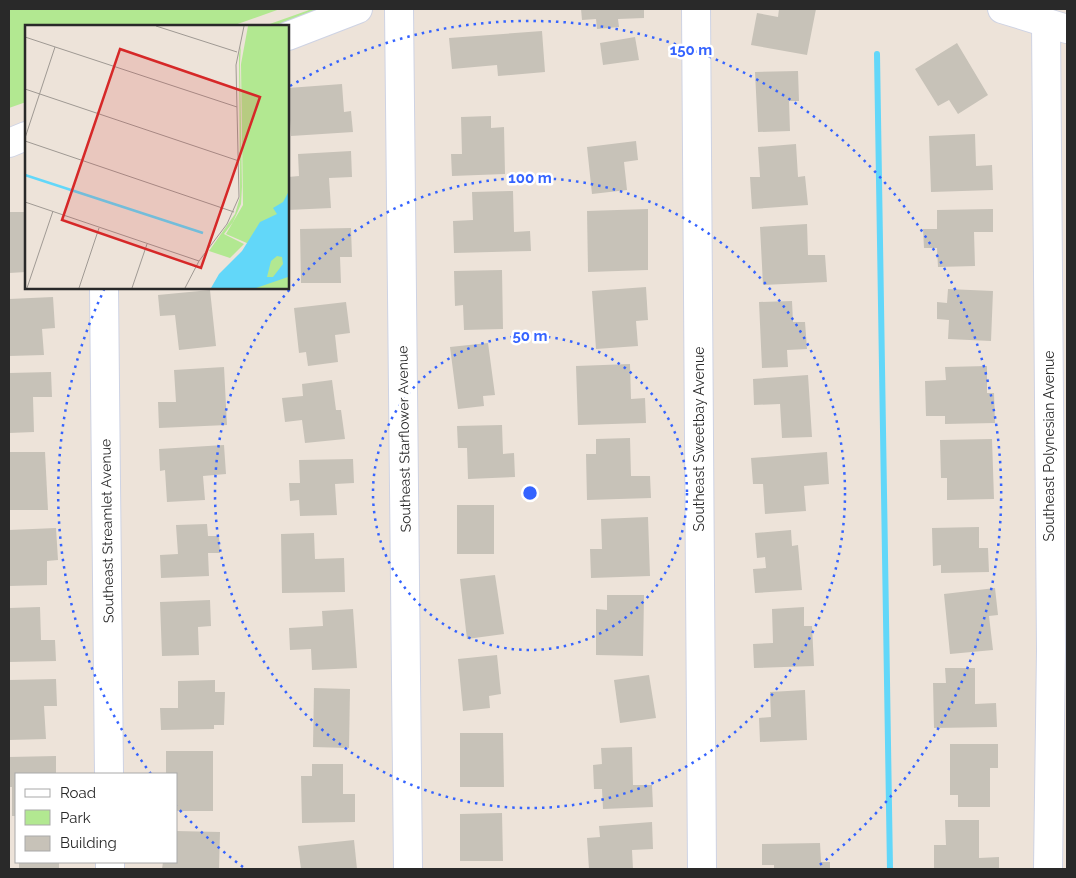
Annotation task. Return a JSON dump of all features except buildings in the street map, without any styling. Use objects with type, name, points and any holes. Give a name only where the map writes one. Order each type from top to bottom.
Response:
[{"type":"street","points":[[289,36],[358,9]]},
{"type":"street","name":"Southeast Starflower Avenue","points":[[399,9],[408,869]]},
{"type":"street","name":"Southeast Sweetbay Avenue","points":[[696,9],[702,869]]},
{"type":"street","points":[[1002,9],[1056,26]]},
{"type":"street","name":"Southeast Polynesian Avenue","points":[[1048,869],[1059,649],[1056,26]]},
{"type":"street","points":[[9,143],[25,136]]},
{"type":"street","name":"Southeast Streamlet Avenue","points":[[104,289],[109,773]]},
{"type":"green space","points":[[9,9],[280,9],[235,25],[25,25],[25,102],[9,108]]},
{"type":"green space","points":[[312,9],[328,9],[286,25],[267,25]]},
{"type":"waterway","points":[[877,54],[890,869]]}]
